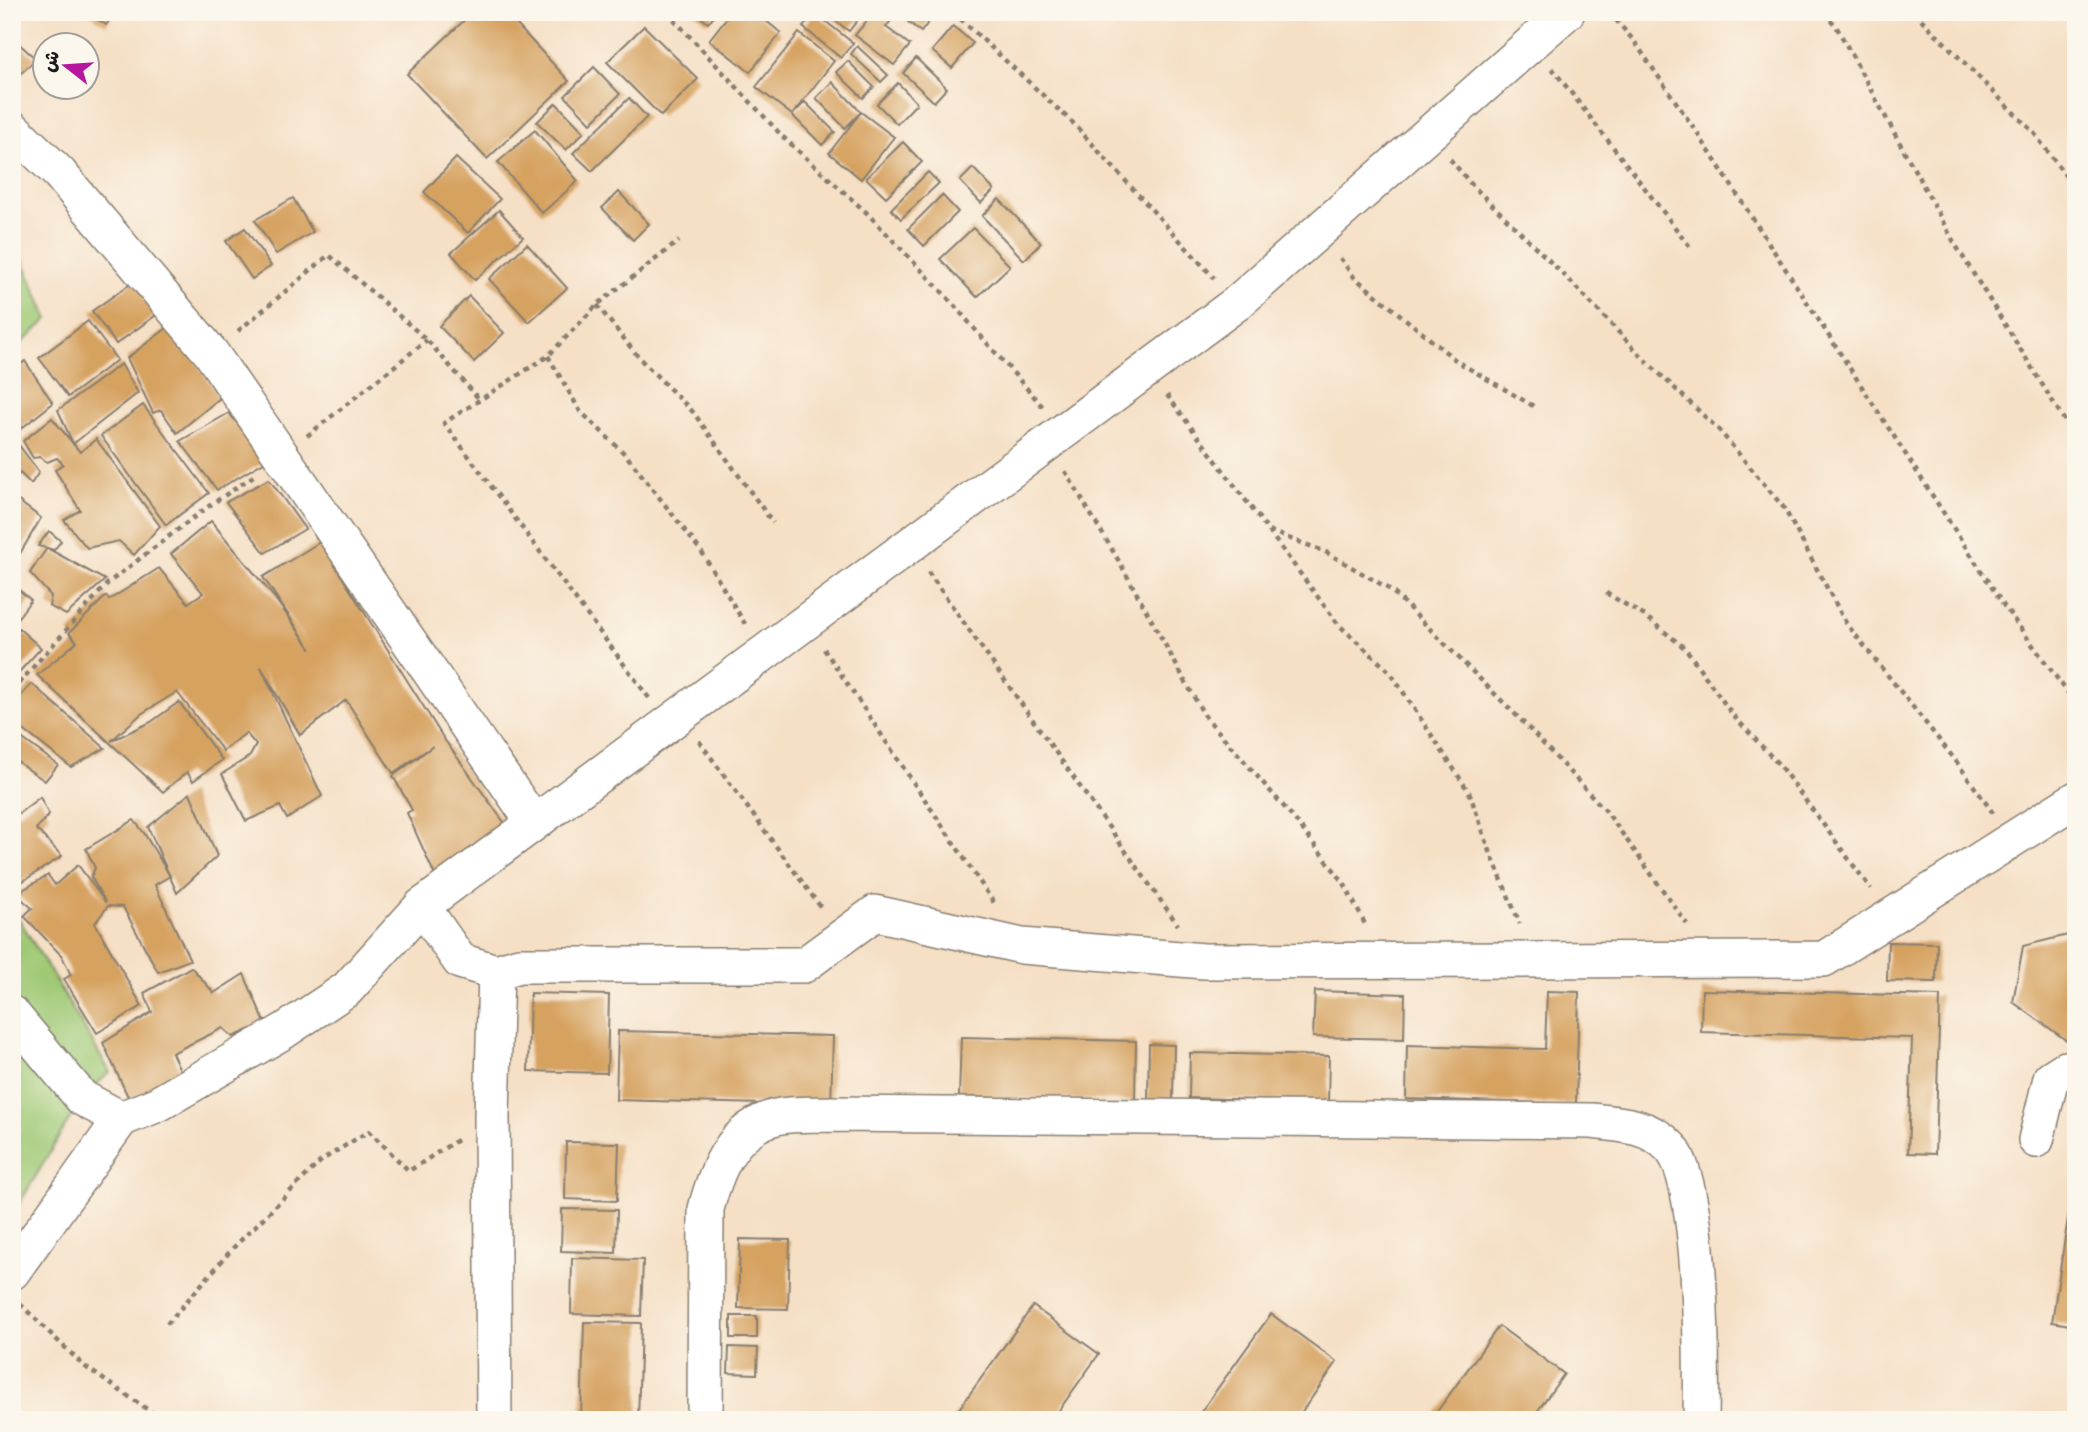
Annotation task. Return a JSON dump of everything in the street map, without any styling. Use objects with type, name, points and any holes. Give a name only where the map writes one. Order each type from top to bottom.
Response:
[{"type":"street","points":[[12,1272],[121,1119],[158,1104],[284,1031],[347,989],[422,906],[1237,303],[1567,12]]},
{"type":"street","points":[[12,128],[59,173],[211,353],[534,823]]},
{"type":"street","points":[[422,906],[460,961],[496,972],[519,965],[804,965],[875,914],[1022,946],[1204,961],[1824,959],[2076,799]]},
{"type":"street","points":[[494,1420],[492,1117],[496,972]]},
{"type":"street","points":[[12,1014],[82,1098],[121,1119]]},
{"type":"street","points":[[2036,1140],[2051,1078],[2065,1069],[2076,1071]]},
{"type":"street","points":[[705,1420],[706,1209],[715,1176],[730,1149],[747,1130],[776,1117],[831,1114],[1591,1121],[1630,1125],[1656,1135],[1673,1149],[1683,1171],[1698,1250],[1701,1420]]},
{"type":"path","points":[[667,12],[784,138],[867,214],[928,277],[1055,438],[1073,483],[1204,715],[1292,816],[1344,883],[1376,947],[1379,960]]},
{"type":"path","points":[[953,12],[1073,123],[1237,303]]},
{"type":"path","points":[[1609,12],[1634,41],[1696,131],[2004,606],[2076,704]]},
{"type":"path","points":[[1824,12],[1836,26],[1955,244],[2076,439]]},
{"type":"path","points":[[1914,12],[2034,133],[2076,190]]},
{"type":"path","points":[[1532,43],[1691,247]]},
{"type":"path","points":[[1429,133],[1471,184],[1648,363],[1719,430],[1784,508],[1846,623],[1956,761],[2012,840]]},
{"type":"path","points":[[1318,230],[1354,276],[1458,362],[1535,407]]},
{"type":"path","points":[[679,241],[597,305],[548,356],[444,423],[842,937]]},
{"type":"path","points":[[211,353],[329,255],[427,340],[480,400]]},
{"type":"path","points":[[597,305],[640,359],[694,412],[774,523]]},
{"type":"path","points":[[12,691],[108,583],[206,508],[282,456],[427,340]]},
{"type":"path","points":[[548,356],[580,411],[626,455],[701,551],[764,653]]},
{"type":"path","points":[[1148,369],[1338,624],[1390,671],[1469,792],[1529,947],[1529,960]]},
{"type":"path","points":[[1269,531],[1324,551],[1391,590],[1521,720],[1606,811],[1700,945],[1700,959]]},
{"type":"path","points":[[909,545],[1204,961]]},
{"type":"path","points":[[1606,593],[1645,616],[1686,649],[1732,714],[1780,766],[1892,916]]},
{"type":"path","points":[[806,622],[1022,946]]},
{"type":"path","points":[[167,1324],[234,1247],[322,1160],[369,1131],[409,1171],[492,1117]]},
{"type":"path","points":[[12,1296],[84,1366],[163,1420]]},
{"type":"green space","points":[[16,244],[48,319],[12,352],[12,248]]},
{"type":"green space","points":[[12,907],[110,1072],[82,1098],[12,1216]]},
{"type":"building","points":[[86,12],[115,12],[106,25]]},
{"type":"building","points":[[473,12],[505,12],[569,81],[487,159],[407,74]]},
{"type":"building","points":[[694,12],[717,12],[708,23]]},
{"type":"building","points":[[731,12],[755,12],[781,33],[750,72],[709,40]]},
{"type":"building","points":[[831,12],[864,12],[849,31],[829,16]]},
{"type":"building","points":[[874,12],[936,12],[921,32],[897,13],[886,27],[910,45],[894,65],[855,35]]},
{"type":"building","points":[[815,13],[853,43],[841,58],[803,27]]},
{"type":"building","points":[[644,26],[698,79],[661,116],[607,62]]},
{"type":"building","points":[[953,26],[973,43],[952,68],[932,51]]},
{"type":"building","points":[[799,33],[834,61],[792,115],[756,87]]},
{"type":"building","points":[[17,42],[32,55],[32,63],[12,82],[12,46]]},
{"type":"building","points":[[857,46],[888,75],[881,82],[851,54]]},
{"type":"building","points":[[916,58],[947,88],[934,102],[903,73]]},
{"type":"building","points":[[848,61],[874,87],[863,98],[836,72]]},
{"type":"building","points":[[594,67],[620,94],[591,123],[565,96]]},
{"type":"building","points":[[832,82],[861,112],[845,128],[816,98]]},
{"type":"building","points":[[898,83],[917,103],[897,124],[877,104]]},
{"type":"building","points":[[629,98],[647,117],[592,171],[573,153]]},
{"type":"building","points":[[805,102],[835,132],[822,145],[792,115]]},
{"type":"building","points":[[556,103],[584,132],[566,150],[537,122]]},
{"type":"building","points":[[861,112],[894,137],[861,179],[829,153]]},
{"type":"building","points":[[535,130],[578,181],[542,213],[498,162]]},
{"type":"building","points":[[903,142],[922,162],[886,197],[866,178]]},
{"type":"building","points":[[456,158],[500,199],[468,233],[424,192]]},
{"type":"building","points":[[973,168],[994,190],[981,203],[960,181]]},
{"type":"building","points":[[928,172],[939,183],[901,219],[891,209]]},
{"type":"building","points":[[619,192],[649,224],[633,240],[602,208]]},
{"type":"building","points":[[942,195],[958,212],[924,246],[908,229]]},
{"type":"building","points":[[293,198],[313,232],[276,254],[255,220]]},
{"type":"building","points":[[999,199],[1041,243],[1024,260],[982,216]]},
{"type":"building","points":[[499,210],[523,237],[475,280],[451,253]]},
{"type":"building","points":[[245,228],[271,266],[252,279],[226,241]]},
{"type":"building","points":[[973,228],[1010,266],[977,297],[940,259]]},
{"type":"building","points":[[527,244],[567,288],[529,322],[489,279]]},
{"type":"building","points":[[136,280],[159,313],[116,344],[92,311]]},
{"type":"building","points":[[469,296],[504,333],[474,362],[439,326]]},
{"type":"building","points":[[88,321],[117,360],[68,397],[39,358]]},
{"type":"building","points":[[171,325],[220,398],[177,433],[161,410],[153,413],[127,358]]},
{"type":"building","points":[[25,361],[53,403],[12,436],[12,371]]},
{"type":"building","points":[[121,364],[138,393],[73,444],[58,410]]},
{"type":"building","points":[[143,405],[209,493],[166,525],[101,436]]},
{"type":"building","points":[[229,413],[267,460],[217,490],[180,441]]},
{"type":"building","points":[[52,418],[80,452],[96,439],[160,526],[134,555],[119,541],[87,548],[64,520],[80,510],[55,470],[63,464],[57,458],[47,462],[40,457],[33,458],[23,441]]},
{"type":"building","points":[[16,441],[39,472],[31,484],[20,473],[12,481],[12,445]]},
{"type":"building","points":[[269,479],[305,529],[265,553],[226,502]]},
{"type":"building","points":[[12,496],[41,518],[12,567]]},
{"type":"building","points":[[211,521],[274,597],[311,649],[263,577],[320,542],[444,739],[511,832],[437,880],[407,813],[412,810],[393,776],[433,746],[393,773],[346,700],[300,735],[261,667],[322,796],[287,819],[280,806],[246,821],[222,774],[250,756],[256,745],[246,733],[223,751],[177,692],[141,714],[111,741],[151,722],[179,702],[222,760],[193,781],[187,772],[163,792],[37,675],[77,642],[69,633],[106,596],[109,600],[159,568],[188,603],[203,593],[171,554]]},
{"type":"building","points":[[49,531],[61,541],[54,550],[38,546]]},
{"type":"building","points":[[47,548],[105,580],[66,615],[49,606],[51,596],[30,573]]},
{"type":"building","points":[[12,584],[31,600],[16,620],[12,617]]},
{"type":"building","points":[[15,625],[41,648],[19,672],[12,666],[12,628]]},
{"type":"building","points":[[32,684],[105,748],[71,767],[12,721],[12,705]]},
{"type":"building","points":[[12,731],[58,765],[45,781],[12,758]]},
{"type":"building","points":[[190,793],[217,856],[177,893],[148,827]]},
{"type":"building","points":[[40,797],[49,815],[36,829],[62,856],[14,887],[12,811],[16,809],[18,814]]},
{"type":"building","points":[[134,820],[170,876],[155,885],[190,960],[158,972],[123,907],[108,906],[95,923],[142,1006],[97,1033],[64,979],[71,975],[62,956],[24,916],[32,908],[16,894],[48,875],[55,885],[78,865],[106,903],[91,877],[95,868],[86,849]]},
{"type":"building","points":[[2076,933],[2076,1042],[2066,1040],[2013,1002],[2023,946]]},
{"type":"building","points":[[1888,942],[1937,943],[1936,982],[1887,981]]},
{"type":"building","points":[[191,967],[214,993],[244,974],[265,1023],[233,1037],[223,1028],[172,1053],[182,1074],[129,1099],[103,1043],[152,1012],[144,993]]},
{"type":"building","points":[[1702,990],[1940,996],[1935,1154],[1908,1153],[1912,1038],[1701,1032]]},
{"type":"building","points":[[1315,991],[1405,994],[1404,1039],[1313,1037]]},
{"type":"building","points":[[1547,991],[1579,992],[1576,1104],[1406,1099],[1407,1045],[1545,1049]]},
{"type":"building","points":[[530,993],[609,995],[607,1073],[528,1071]]},
{"type":"building","points":[[618,1031],[833,1036],[831,1106],[616,1100]]},
{"type":"building","points":[[961,1037],[1136,1041],[1135,1101],[959,1097]]},
{"type":"building","points":[[1149,1044],[1174,1045],[1173,1101],[1148,1101]]},
{"type":"building","points":[[1190,1053],[1329,1056],[1328,1102],[1189,1098]]},
{"type":"building","points":[[566,1142],[619,1143],[617,1201],[565,1199]]},
{"type":"building","points":[[2076,1179],[2076,1326],[2052,1322]]},
{"type":"building","points":[[562,1209],[617,1210],[616,1253],[561,1251]]},
{"type":"building","points":[[740,1239],[790,1240],[788,1309],[738,1308]]},
{"type":"building","points":[[572,1258],[643,1260],[641,1316],[571,1314]]},
{"type":"building","points":[[1033,1306],[1099,1354],[1052,1420],[951,1420]]},
{"type":"building","points":[[1271,1314],[1337,1362],[1296,1420],[1195,1420]]},
{"type":"building","points":[[731,1316],[757,1316],[757,1338],[731,1338]]},
{"type":"building","points":[[584,1322],[641,1323],[638,1420],[581,1420]]},
{"type":"building","points":[[1499,1326],[1564,1374],[1531,1420],[1431,1420]]},
{"type":"building","points":[[729,1347],[758,1348],[757,1374],[728,1373]]}]
